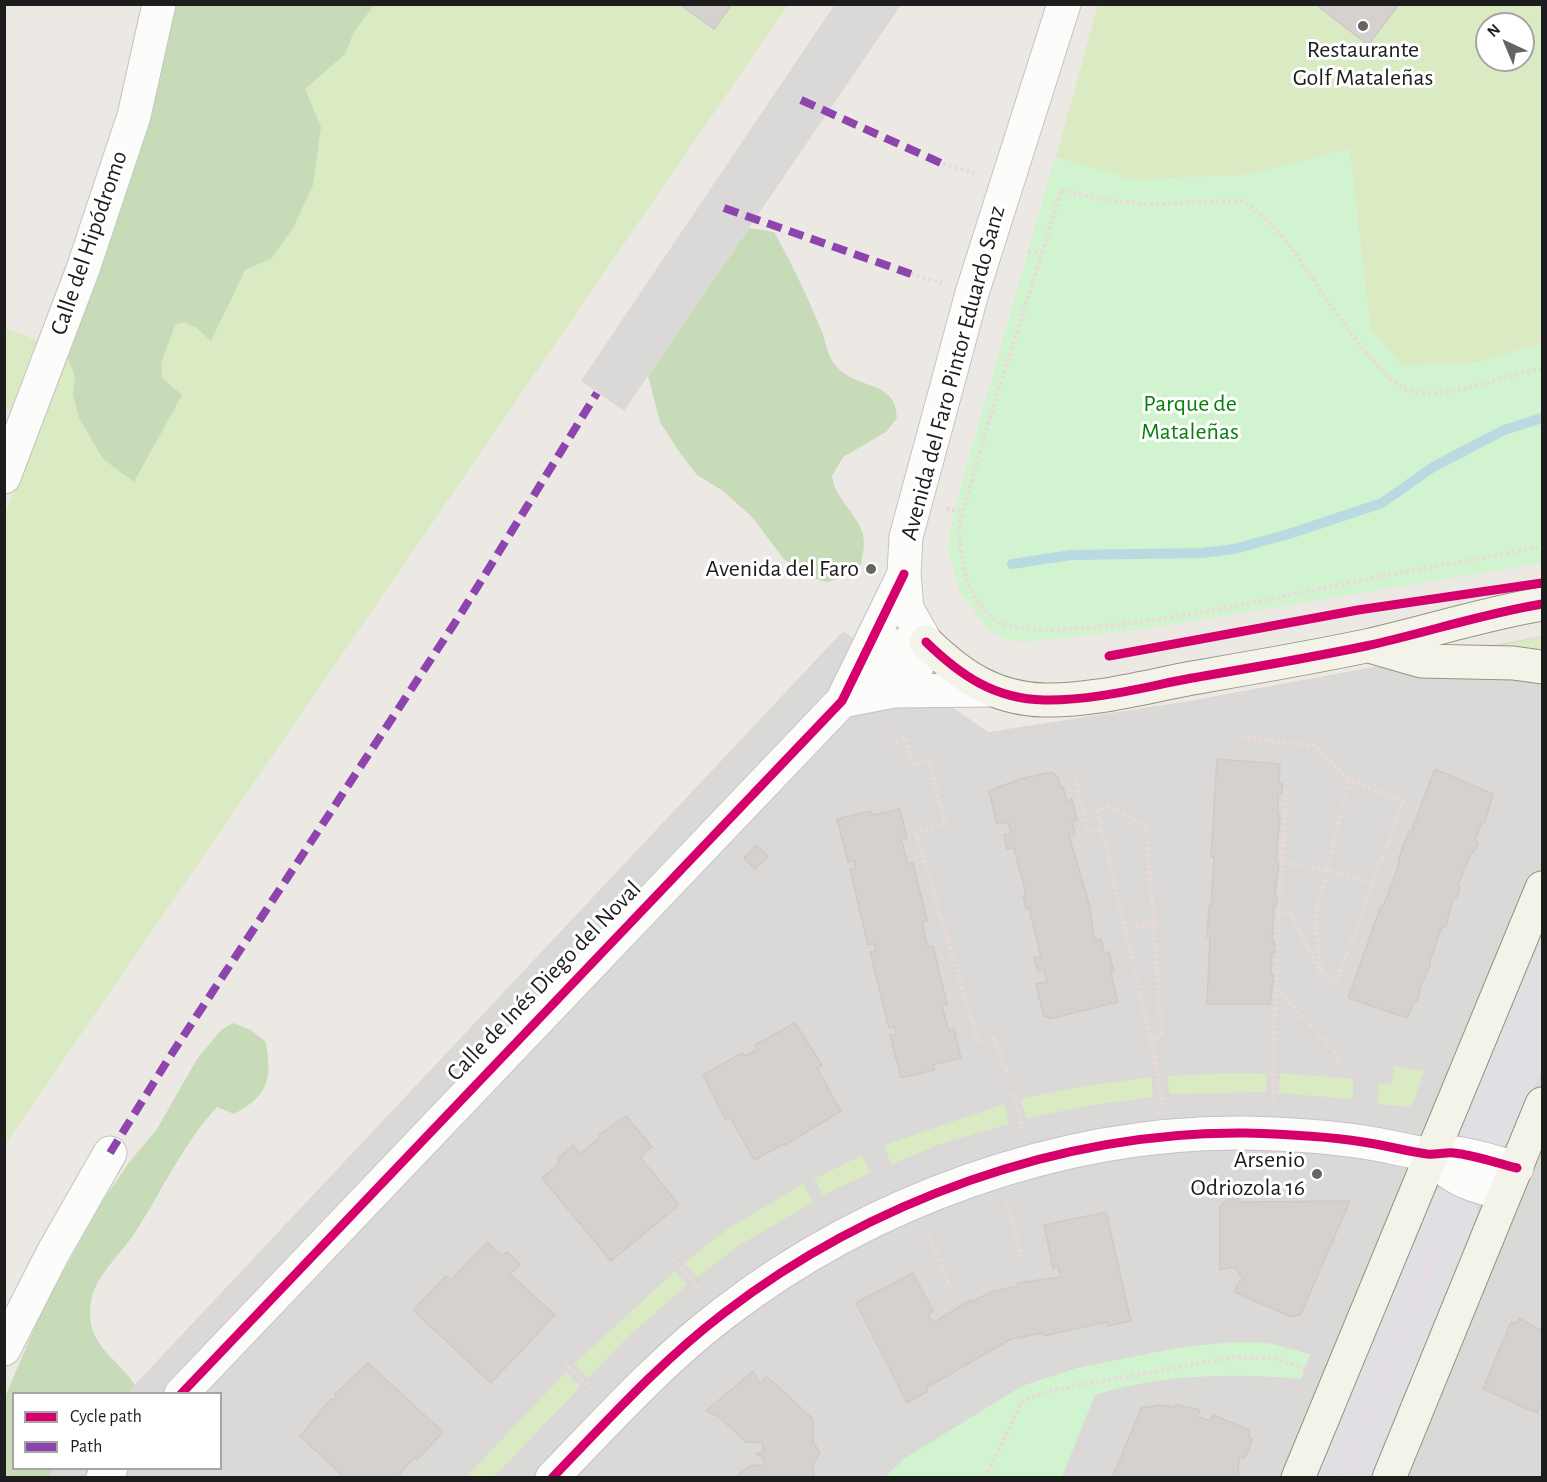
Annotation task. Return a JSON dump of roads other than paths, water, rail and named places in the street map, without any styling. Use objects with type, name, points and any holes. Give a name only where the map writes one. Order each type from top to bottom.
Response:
[{"type":"main road","name":"Avenida del Faro Pintor Eduardo Sanz","points":[[926,642],[953,668],[994,690],[1044,700],[1116,693],[1367,645],[1487,614],[1542,604]]},
{"type":"main road","points":[[1367,645],[1421,660],[1513,663],[1542,667]]},
{"type":"main road","points":[[1298,1478],[1542,888]]},
{"type":"main road","points":[[1389,1478],[1542,1104]]},
{"type":"street","name":"Calle del Hipódromo","points":[[4,477],[83,269],[134,116],[159,4]]},
{"type":"street","name":"Avenida del Faro Pintor Eduardo Sanz","points":[[926,642],[907,609],[904,574],[906,537],[969,304],[1064,4]]},
{"type":"street","name":"Calle de Inés Diego del Noval","points":[[183,1392],[842,701],[904,574]]},
{"type":"street","points":[[856,672],[897,646],[926,642],[918,664],[882,692]]},
{"type":"street","points":[[842,701],[882,692],[994,690]]},
{"type":"street","points":[[552,1478],[616,1412],[722,1314],[817,1251],[931,1193],[1030,1161],[1105,1146],[1176,1137],[1244,1133],[1327,1138],[1430,1155],[1454,1153],[1511,1181]]},
{"type":"street","points":[[4,1348],[53,1253],[110,1153]]},
{"type":"waterway","points":[[1012,564],[1071,555],[1202,553],[1234,549],[1289,534],[1382,503],[1433,467],[1504,430],[1542,418]]},
{"type":"place","name":"Restaurante Golf Mataleñas","points":[[1363,26]]},
{"type":"place","name":"Avenida del Faro","points":[[871,569]]},
{"type":"place","name":"Arsenio Odriozola 16","points":[[1317,1174]]},
{"type":"park label","name":"Parque de Mataleñas","points":[[1190,418]]}]
